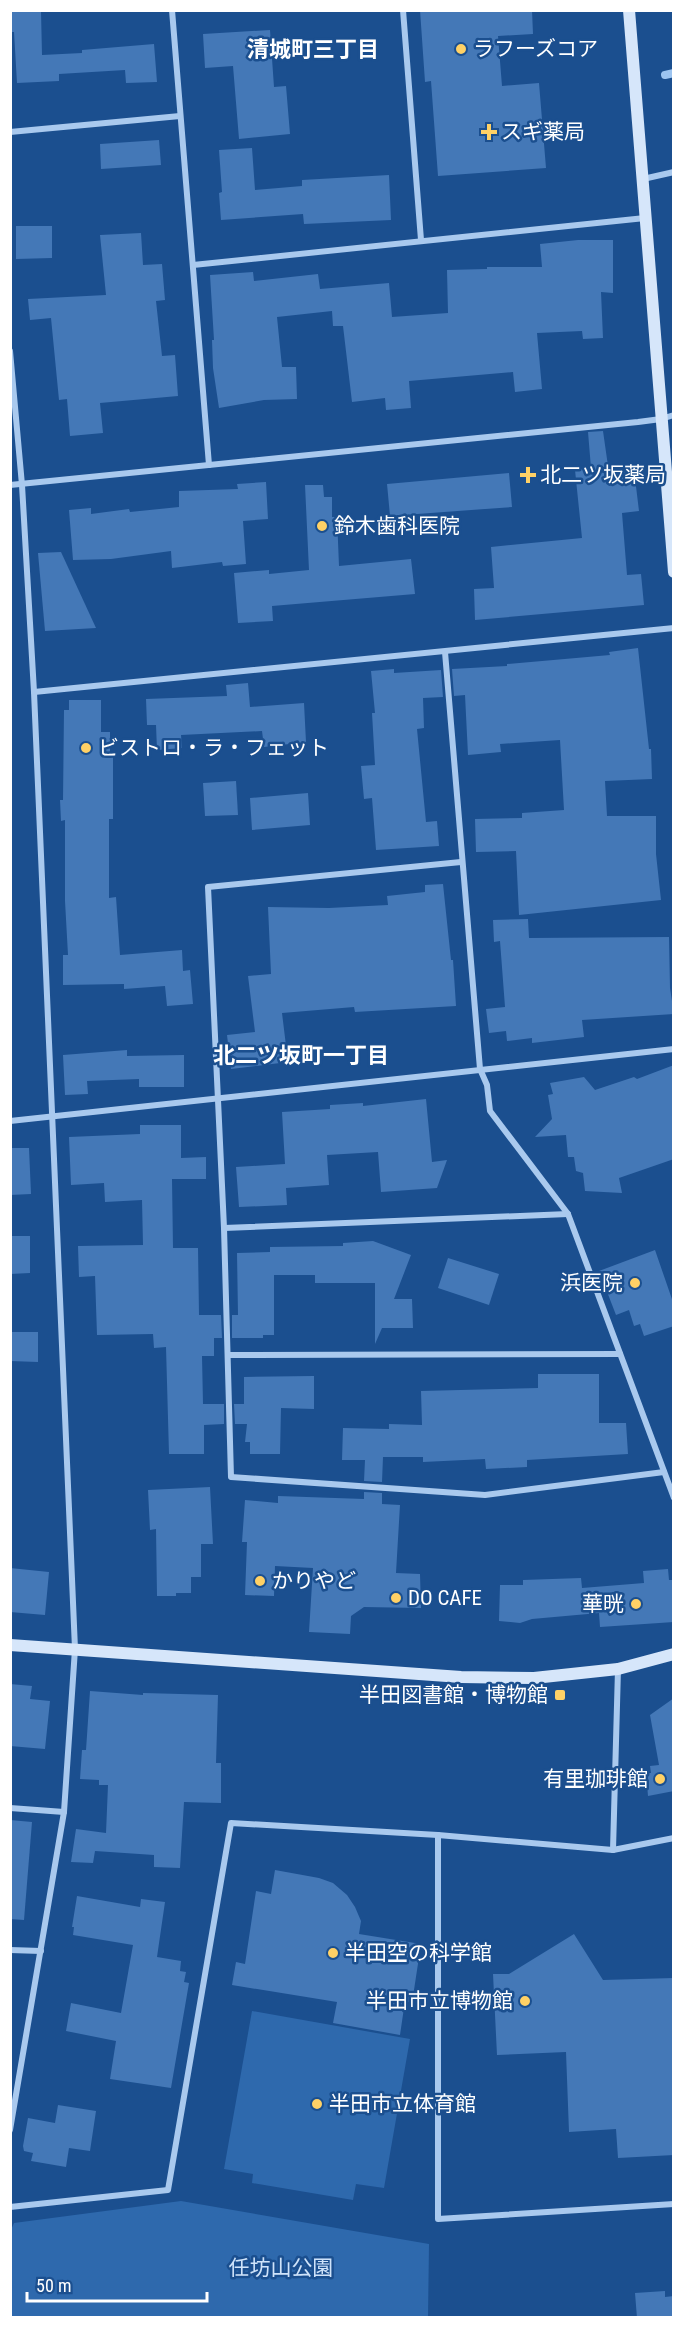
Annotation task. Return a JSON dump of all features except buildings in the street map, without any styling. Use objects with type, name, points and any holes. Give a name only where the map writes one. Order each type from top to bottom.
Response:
[{"type":"street","points":[[172,10],[209,465]]},
{"type":"street","points":[[403,10],[422,240]]},
{"type":"street","points":[[629,10],[674,572]]},
{"type":"street","points":[[10,132],[180,116]]},
{"type":"street","points":[[643,179],[674,172]]},
{"type":"street","points":[[193,265],[645,218]]},
{"type":"street","points":[[10,351],[22,485],[34,692],[75,1649],[64,1812],[14,2092],[10,2130]]},
{"type":"street","points":[[10,485],[661,419],[674,415]]},
{"type":"street","points":[[34,692],[674,628]]},
{"type":"street","points":[[445,652],[480,1069],[488,1085],[490,1111],[568,1214],[674,1497]]},
{"type":"street","points":[[462,862],[208,887],[229,1355],[231,1477],[485,1495],[664,1472]]},
{"type":"street","points":[[10,1121],[674,1049]]},
{"type":"street","points":[[224,1228],[568,1214]]},
{"type":"street","points":[[229,1355],[620,1354]]},
{"type":"street","points":[[10,1645],[461,1677],[534,1678],[618,1669],[674,1654]]},
{"type":"street","points":[[612,1850],[618,1669]]},
{"type":"street","points":[[10,1808],[64,1812]]},
{"type":"street","points":[[10,2207],[168,2190],[231,1823],[438,1835],[612,1850],[674,1838]]},
{"type":"street","points":[[438,1835],[438,2219],[674,2204]]},
{"type":"street","points":[[10,1950],[41,1951]]},
{"type":"green space","name":"半田市立体育館","points":[[252,2011],[410,2039],[384,2188],[356,2184],[353,2200],[252,2183],[253,2174],[224,2169]]},
{"type":"green space","name":"任坊山公園","points":[[181,2201],[429,2244],[428,2317],[11,2317],[10,2232],[14,2223]]},
{"type":"waterway","points":[[665,75],[674,73]]},
{"type":"place","name":"ラフーズコア","points":[[461,49]]},
{"type":"place","name":"スギ薬局","points":[[489,132]]},
{"type":"place","name":"北二ツ坂薬局","points":[[528,475]]},
{"type":"place","name":"鈴木歯科医院","points":[[322,526]]},
{"type":"place","name":"ビストロ・ラ・フェット","points":[[86,748]]},
{"type":"place","name":"浜医院","points":[[635,1283]]},
{"type":"place","name":"かりやど","points":[[260,1581]]},
{"type":"place","name":"DO CAFE","points":[[396,1598]]},
{"type":"place","name":"華晄","points":[[636,1604]]},
{"type":"place","name":"半田図書館・博物館","points":[[560,1695]]},
{"type":"place","name":"有里珈琲館","points":[[660,1779]]},
{"type":"place","name":"半田空の科学館","points":[[333,1953]]},
{"type":"place","name":"半田市立博物館","points":[[525,2001]]},
{"type":"place","name":"半田市立体育館","points":[[317,2104]]},
{"type":"district","name":"清城町三丁目","points":[[313,49]]},
{"type":"district","name":"北二ツ坂町一丁目","points":[[301,1055]]}]
